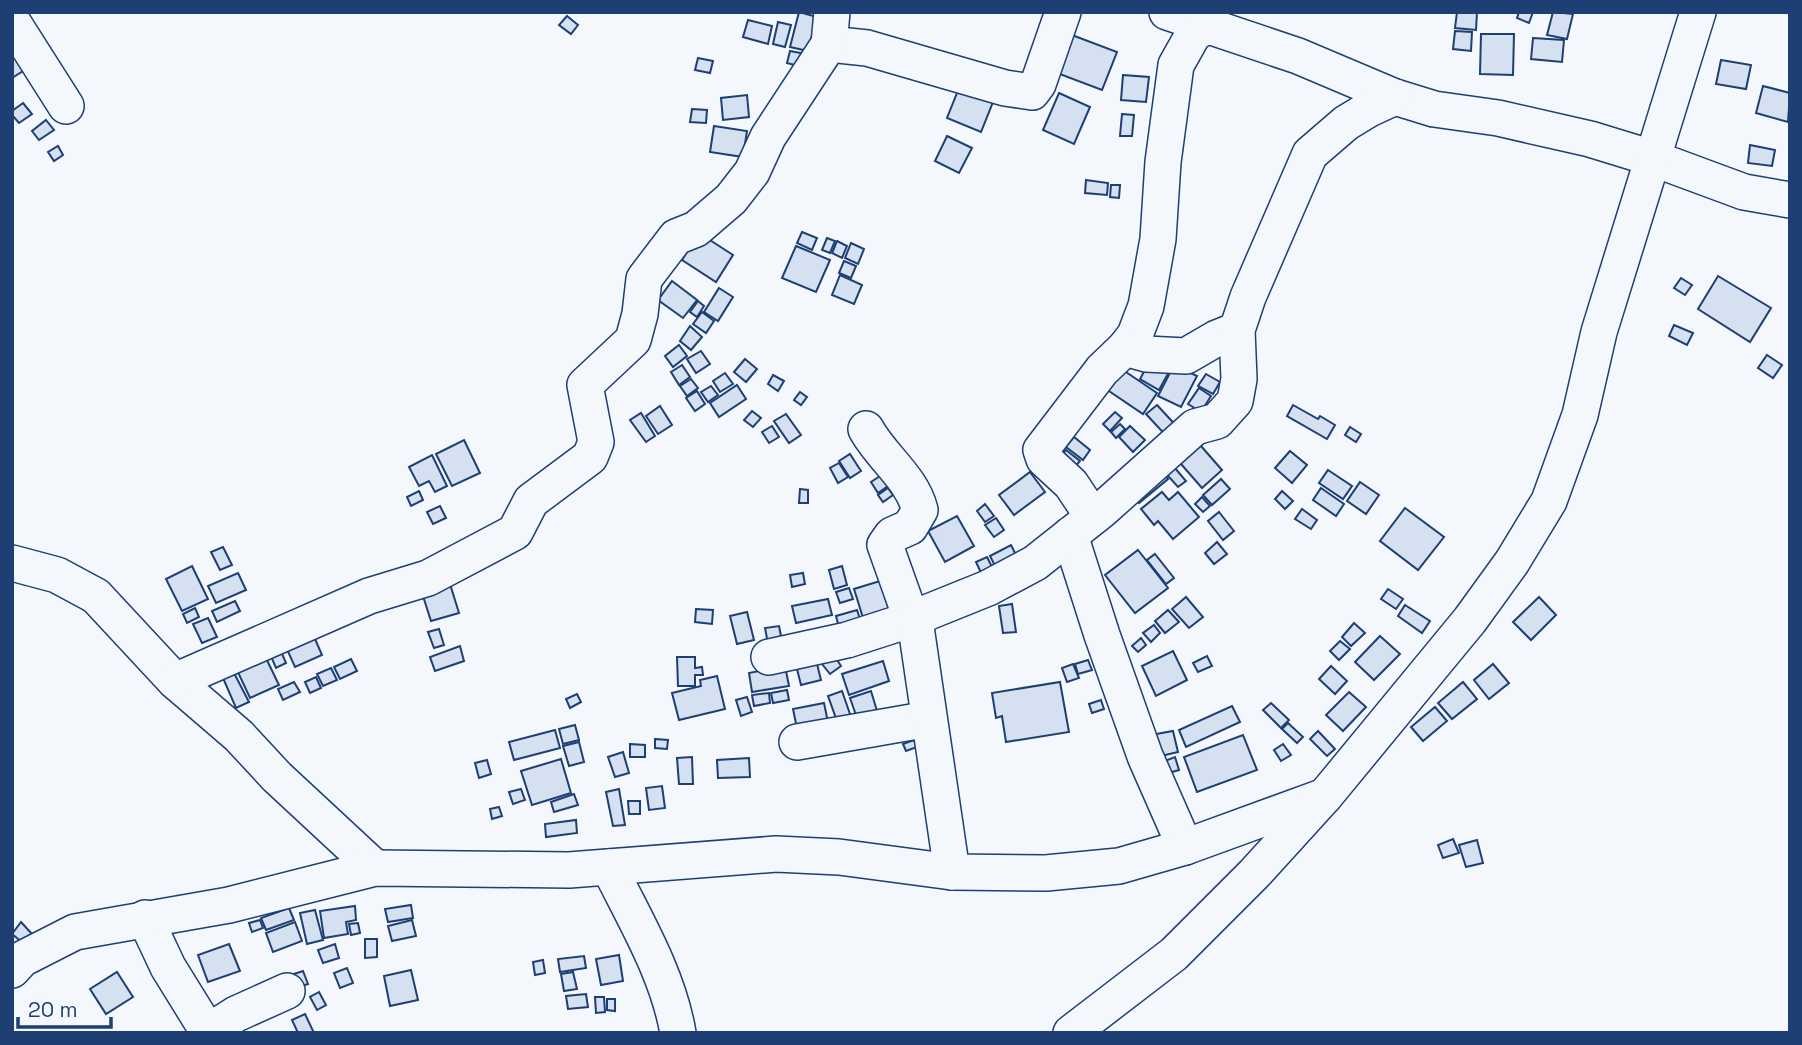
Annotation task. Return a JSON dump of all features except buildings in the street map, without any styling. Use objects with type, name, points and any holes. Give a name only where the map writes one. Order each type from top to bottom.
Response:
[{"type":"street","points":[[175,681],[369,596],[428,578],[515,532],[531,501],[590,457],[596,442],[585,385],[633,340],[640,314],[644,279],[676,237],[696,229],[731,199],[752,172],[768,137],[831,28],[867,48],[1005,88],[1032,92],[1038,84],[1063,12]]},
{"type":"street","points":[[1167,12],[1223,24],[1395,97],[1434,109],[1498,118],[1590,139],[1745,191],[1790,200]]},
{"type":"street","points":[[1071,1033],[1174,954],[1254,874],[1325,796],[1470,620],[1512,562],[1549,501],[1580,415],[1600,332],[1698,12]]},
{"type":"street","points":[[12,21],[66,106]]},
{"type":"street","points":[[1185,847],[1141,744],[1102,635],[1082,526],[1071,484],[1044,459],[1041,450],[1102,370],[1135,335],[1148,292],[1158,239],[1163,162],[1177,65],[1194,33],[1223,24]]},
{"type":"street","points":[[917,623],[926,612],[988,588],[1035,563],[1082,526],[1195,426],[1217,421],[1235,401],[1239,379],[1237,330],[1248,297],[1310,154],[1346,123],[1395,97]]},
{"type":"street","points":[[1125,348],[1146,354],[1186,356],[1237,330]]},
{"type":"street","points":[[866,429],[917,498],[920,510],[910,527],[892,535],[885,545],[906,604],[917,623],[952,872]]},
{"type":"street","points":[[12,564],[57,575],[96,596],[175,681],[239,736],[277,777],[375,868]]},
{"type":"street","points":[[769,657],[847,640],[900,623],[917,623]]},
{"type":"street","points":[[797,742],[929,719]]},
{"type":"street","points":[[12,970],[22,959],[75,932],[229,905],[375,868],[569,870],[776,854],[839,857],[952,872],[1046,873],[1119,866],[1185,847],[1325,796]]},
{"type":"street","points":[[609,867],[658,968],[675,1014],[678,1033]]},
{"type":"street","points":[[145,918],[169,967],[202,1022],[214,1028],[236,1014],[287,991]]}]
